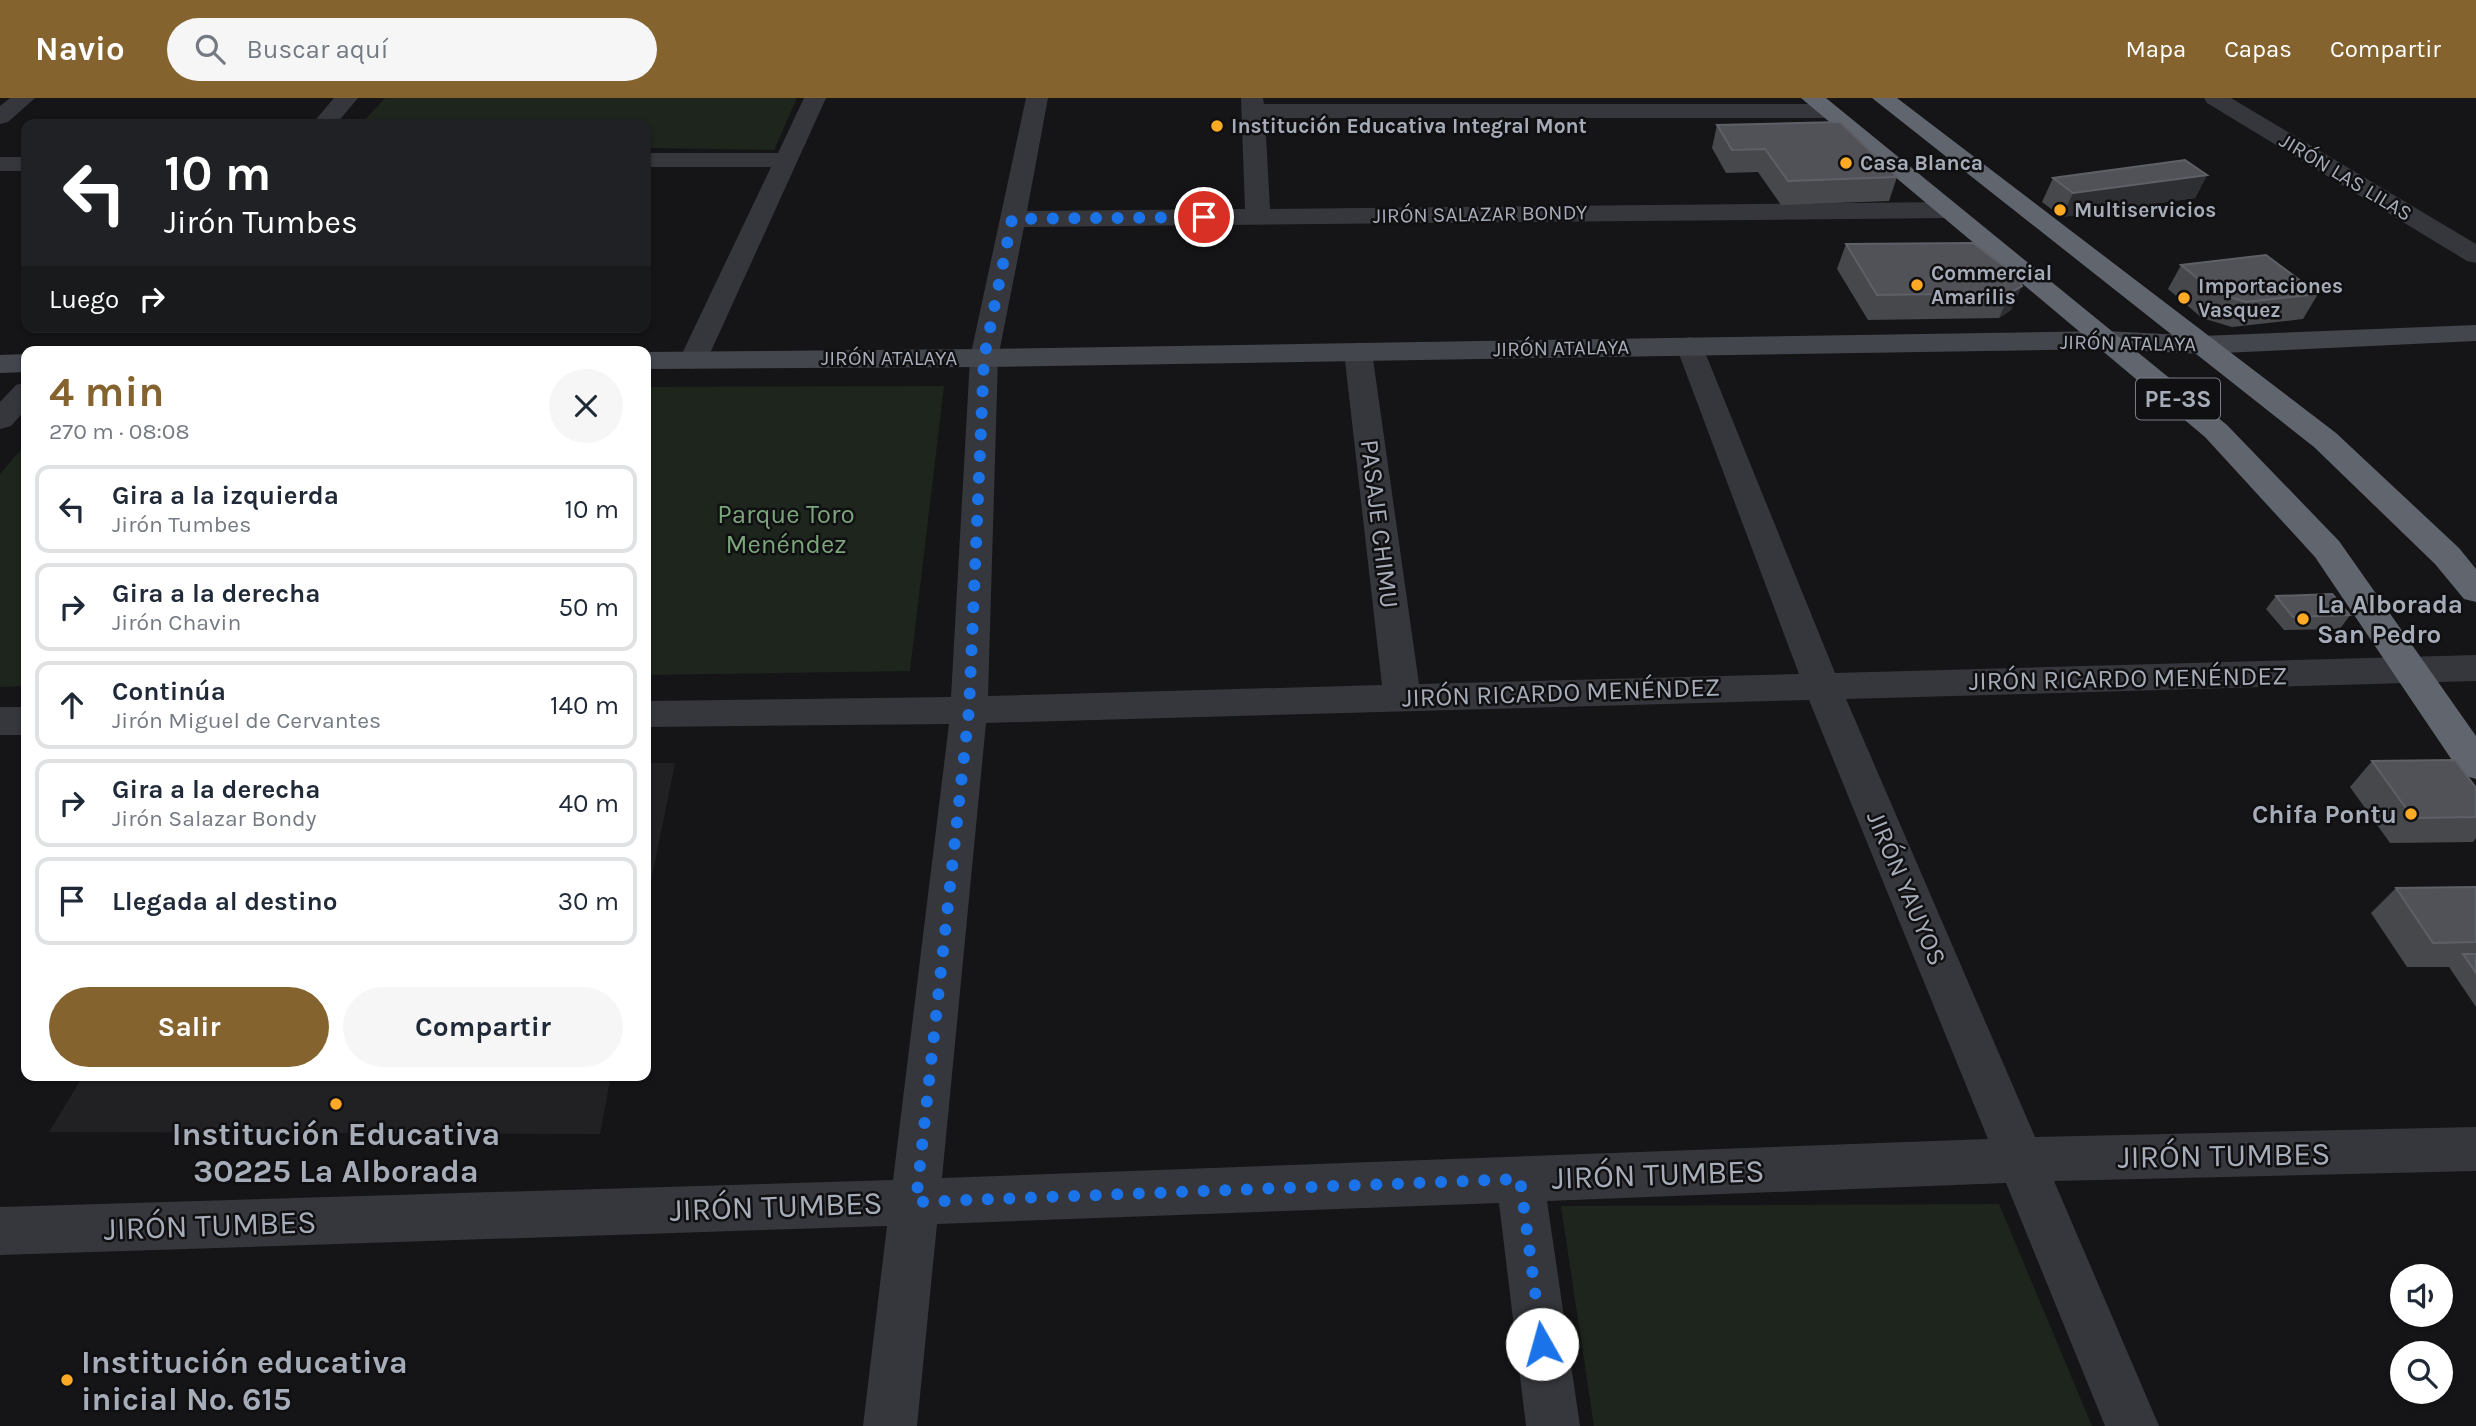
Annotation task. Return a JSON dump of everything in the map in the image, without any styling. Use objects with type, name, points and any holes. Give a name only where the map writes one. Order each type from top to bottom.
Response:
[{"type":"highway","name":"PE-3S","points":[[1883,98],[2325,440],[2447,556],[2476,592]]},
{"type":"highway","name":"PE-3S","points":[[1819,104],[2216,431],[2327,549],[2476,765]]},
{"type":"street","points":[[0,117],[24,98]]},
{"type":"street","points":[[328,119],[347,98]]},
{"type":"street","points":[[693,360],[814,98]]},
{"type":"street","points":[[890,1426],[969,710],[984,358],[1037,98]]},
{"type":"street","name":"JIRÓN LAS LILAS","points":[[2215,98],[2476,255]]},
{"type":"street","points":[[1258,216],[1252,105],[1819,104]]},
{"type":"street","points":[[651,160],[786,160]]},
{"type":"street","points":[[0,164],[21,164]]},
{"type":"street","name":"JIRÓN SALAZAR BONDY","points":[[1012,219],[1947,209]]},
{"type":"street","name":"JIRÓN ATALAYA","points":[[651,360],[984,358],[2106,340],[2201,345],[2476,333]]},
{"type":"street","name":"JIRÓN YAUYOS","points":[[1690,346],[1821,684],[2132,1426]]},
{"type":"street","name":"PASAJE CHIMU","points":[[1358,352],[1402,697]]},
{"type":"street","points":[[0,364],[21,363]]},
{"type":"street","points":[[0,420],[21,397]]},
{"type":"street","name":"JIRÓN RICARDO MENÉNDEZ","points":[[651,714],[969,710],[1821,684],[2476,668]]},
{"type":"street","points":[[0,722],[21,721]]},
{"type":"street","name":"JIRÓN TUMBES","points":[[0,1231],[916,1202],[2022,1160],[2476,1149]]},
{"type":"street","points":[[1520,1179],[1553,1426]]},
{"type":"shaded area","points":[[651,763],[675,763],[651,881]]},
{"type":"shaded area","name":"Institución Educativa 30225 La Alborada","points":[[80,1081],[610,1081],[600,1134],[49,1132]]},
{"type":"green space","points":[[385,98],[797,98],[774,150],[651,148],[651,119],[366,119]]},
{"type":"green space","name":"Parque Toro Menéndez","points":[[944,386],[910,671],[651,675],[651,387]]},
{"type":"green space","points":[[21,450],[21,686],[0,687],[0,474]]},
{"type":"green space","points":[[1999,1204],[2092,1426],[1594,1426],[1561,1206]]},
{"type":"building","points":[[1840,122],[1897,177],[1788,181],[1765,149],[1732,150],[1717,125]]},
{"type":"building","points":[[2185,160],[2207,175],[2073,193],[2053,178]]},
{"type":"building","points":[[1973,243],[2017,276],[2022,286],[2010,293],[1877,295],[1846,244]]},
{"type":"building","points":[[2266,255],[2318,294],[2246,302],[2216,293],[2181,265]]},
{"type":"building","points":[[2332,594],[2350,615],[2293,617],[2276,596]]},
{"type":"building","points":[[2455,760],[2476,788],[2476,817],[2413,818],[2372,761]]},
{"type":"building","points":[[2476,887],[2476,942],[2433,943],[2396,888]]},
{"type":"building","points":[[2463,954],[2476,954],[2476,973]]},
{"type":"place","name":"Institución Educativa Integral Mont","points":[[1217,126]]},
{"type":"place","name":"Casa Blanca","points":[[1846,163]]},
{"type":"place","name":"Multiservicios","points":[[2060,210]]},
{"type":"place","name":"Commercial Amarilis","points":[[1917,285]]},
{"type":"place","name":"Importaciones Vasquez","points":[[2184,298]]},
{"type":"place","name":"La Alborada San Pedro","points":[[2303,619]]},
{"type":"place","name":"Chifa Pontu","points":[[2411,814]]},
{"type":"place","name":"Institución Educativa 30225 La Alborada","points":[[336,1104]]},
{"type":"place","name":"Institución educativa inicial No. 615","points":[[67,1380]]},
{"type":"route","points":[[1204,217],[1012,219],[984,358],[969,710],[916,1202],[1520,1179],[1542,1344]]}]
